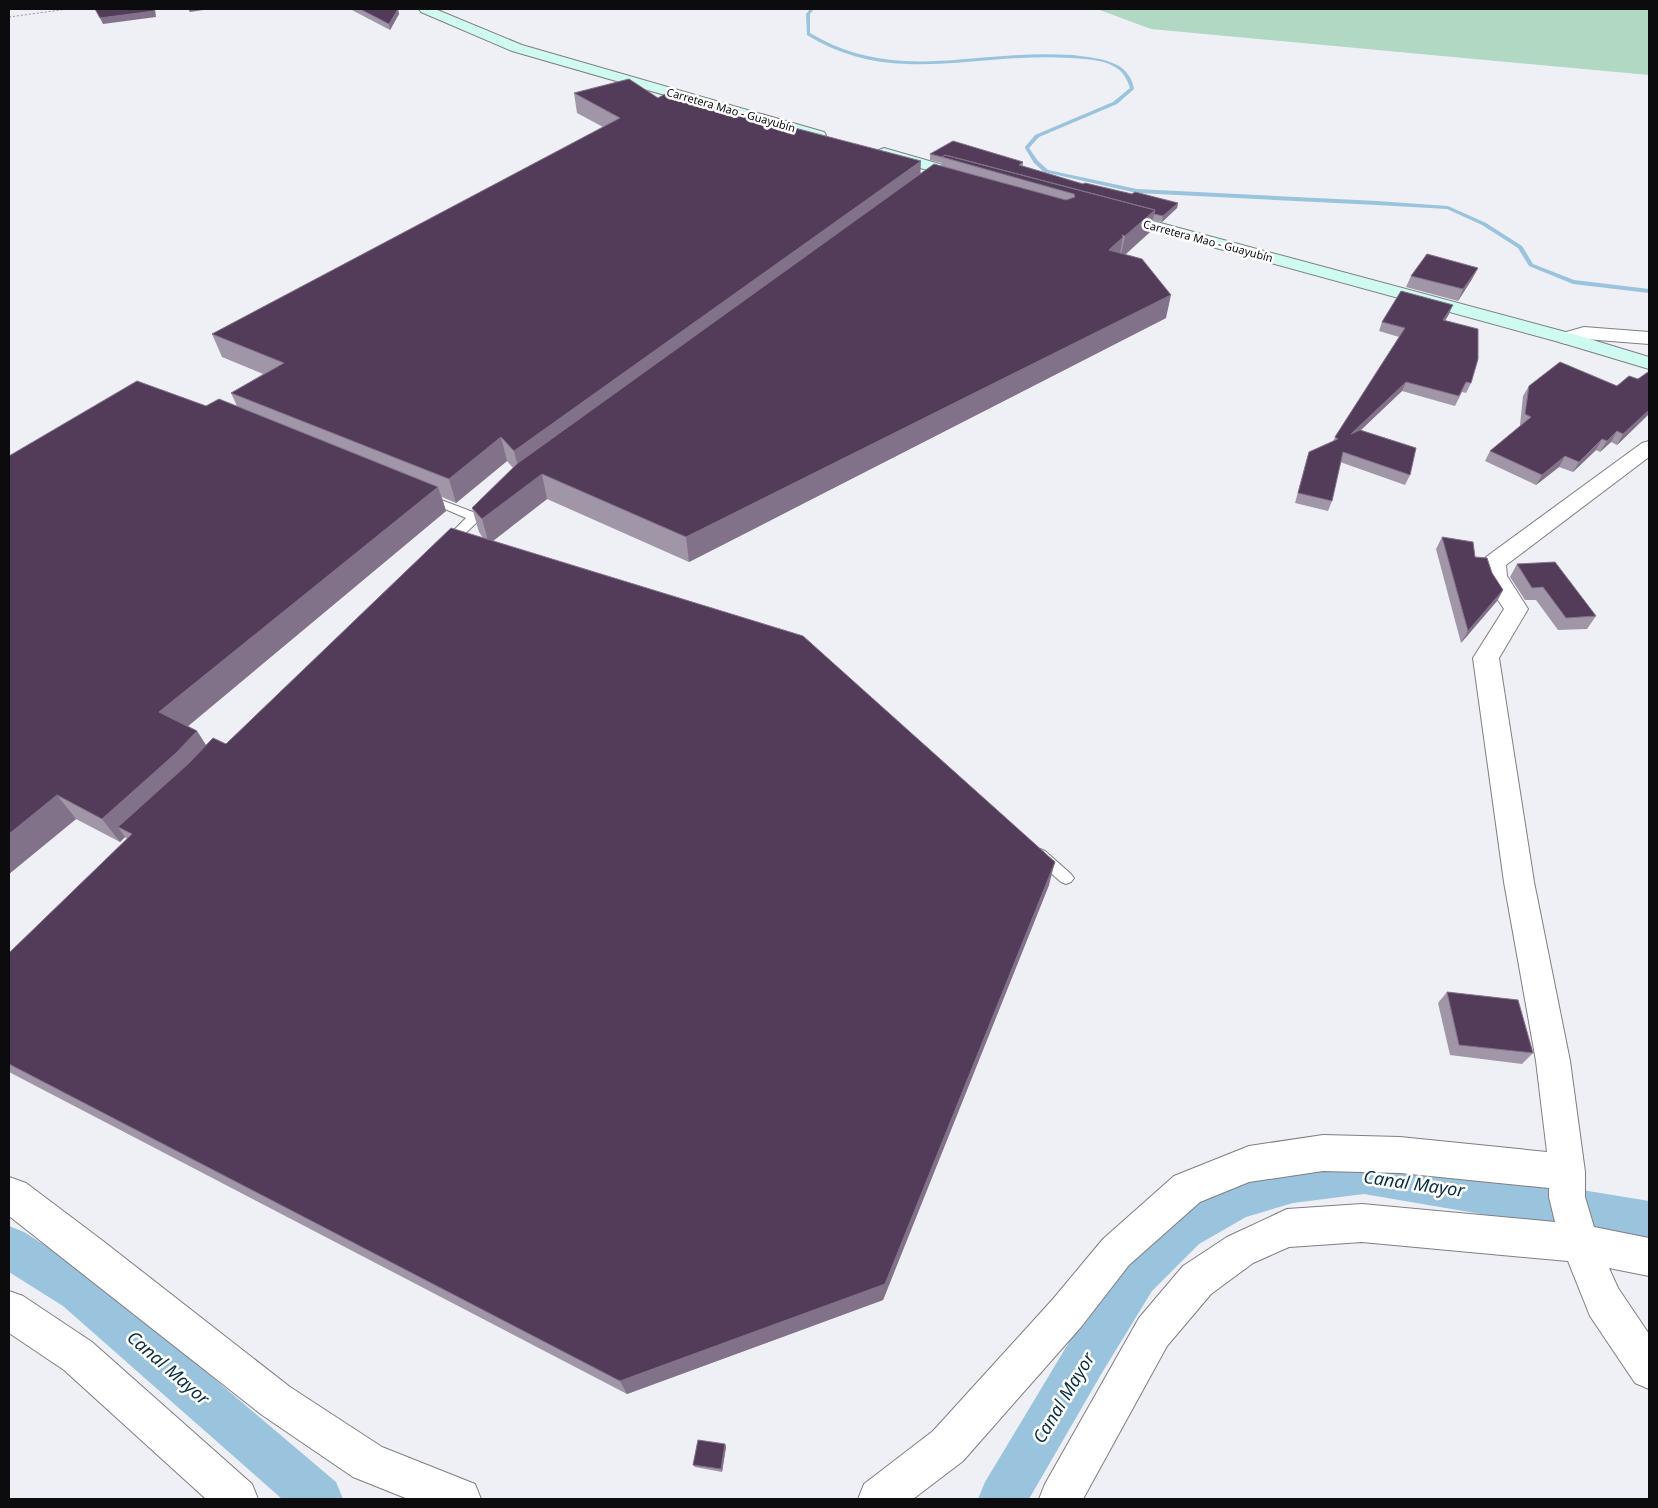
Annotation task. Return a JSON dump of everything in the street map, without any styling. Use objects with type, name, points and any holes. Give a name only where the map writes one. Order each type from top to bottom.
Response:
[{"type":"main road","name":"Carretera Mao - Guayubín","points":[[425,9],[517,48],[833,139]]},
{"type":"main road","points":[[870,149],[982,181]]},
{"type":"main road","name":"Carretera Mao - Guayubín","points":[[1098,211],[1566,338],[1649,363]]},
{"type":"street","points":[[1566,338],[1584,333],[1649,338]]},
{"type":"street","points":[[1649,447],[1494,562],[1495,576],[1516,610],[1486,658],[1519,882],[1553,1061],[1567,1184],[1580,1243],[1604,1302],[1649,1368]]},
{"type":"street","points":[[879,1499],[948,1446],[1019,1368],[1116,1252],[1187,1189],[1249,1164],[1323,1153],[1400,1155],[1567,1184]]},
{"type":"street","points":[[9,1195],[13,1196],[90,1254],[276,1401],[368,1462],[460,1499]]},
{"type":"street","points":[[1060,1499],[1153,1332],[1197,1280],[1240,1250],[1287,1228],[1362,1223],[1580,1243],[1649,1257]]},
{"type":"street","points":[[9,1310],[78,1356],[237,1499]]},
{"type":"lane","points":[[930,180],[944,170]]},
{"type":"lane","points":[[418,494],[474,517]]},
{"type":"lane","points":[[439,551],[458,540],[474,517],[498,499]]},
{"type":"lane","points":[[1029,845],[1066,878]]},
{"type":"path","points":[[9,17],[68,9]]},
{"type":"green space","points":[[1097,9],[1649,9],[1649,75],[1151,29]]},
{"type":"building","points":[[95,9],[154,9],[154,11],[100,18]]},
{"type":"building","points":[[360,9],[398,9],[389,24]]},
{"type":"building","points":[[629,79],[658,98],[665,94],[921,161],[514,451],[501,437],[449,479],[231,393],[284,363],[212,334],[620,118],[574,93]]},
{"type":"building","points":[[953,141],[1023,162],[1019,165],[1083,184],[1132,194],[1135,192],[1178,203],[1163,216],[1154,214],[1155,210],[945,155],[942,157],[930,154]]},
{"type":"building","points":[[945,155],[1155,210],[1125,236],[1122,235],[1123,237],[1109,250],[1142,259],[1171,295],[686,537],[542,474],[482,519],[472,508],[518,463],[934,164],[1066,200],[1075,197],[1074,194],[942,157]]},
{"type":"building","points":[[1427,254],[1478,268],[1463,289],[1411,276]]},
{"type":"building","points":[[1401,291],[1453,305],[1443,320],[1478,329],[1478,359],[1471,383],[1466,382],[1459,396],[1406,382],[1351,434],[1360,430],[1416,448],[1410,475],[1343,452],[1332,501],[1298,493],[1309,452],[1338,439],[1335,437],[1405,328],[1382,322]]},
{"type":"building","points":[[1560,362],[1617,386],[1629,376],[1638,379],[1649,372],[1649,410],[1623,434],[1617,431],[1607,441],[1602,439],[1579,462],[1565,456],[1542,475],[1490,451],[1531,417],[1525,414],[1529,386]]},
{"type":"building","points":[[137,381],[206,406],[219,399],[438,487],[159,712],[197,731],[176,753],[102,819],[57,795],[9,834],[9,456]]},
{"type":"building","points":[[451,528],[803,636],[1055,862],[885,1284],[620,1381],[9,1064],[9,953],[132,834],[118,827],[189,763],[213,738],[226,744]]},
{"type":"building","points":[[1442,537],[1473,542],[1475,557],[1487,558],[1492,573],[1503,590],[1468,631]]},
{"type":"building","points":[[1555,562],[1596,616],[1566,618],[1543,587],[1532,588],[1517,564]]},
{"type":"building","points":[[1447,992],[1518,1000],[1533,1053],[1459,1045]]},
{"type":"building","points":[[698,1440],[725,1444],[721,1469],[693,1465]]},
{"type":"waterway","points":[[812,9],[808,14],[808,34],[844,52],[873,60],[931,63],[1028,55],[1053,55],[1096,59],[1111,63],[1121,69],[1132,88],[1115,103],[1037,136],[1027,148],[1036,162],[1046,171],[1137,191],[1448,208],[1484,224],[1520,247],[1531,265],[1573,282],[1649,291]]},
{"type":"waterway","name":"Canal Mayor","points":[[1002,1499],[1087,1355],[1137,1276],[1184,1229],[1237,1199],[1293,1182],[1364,1174],[1649,1222]]},
{"type":"waterway","name":"Canal Mayor","points":[[9,1247],[78,1291],[319,1499]]}]
